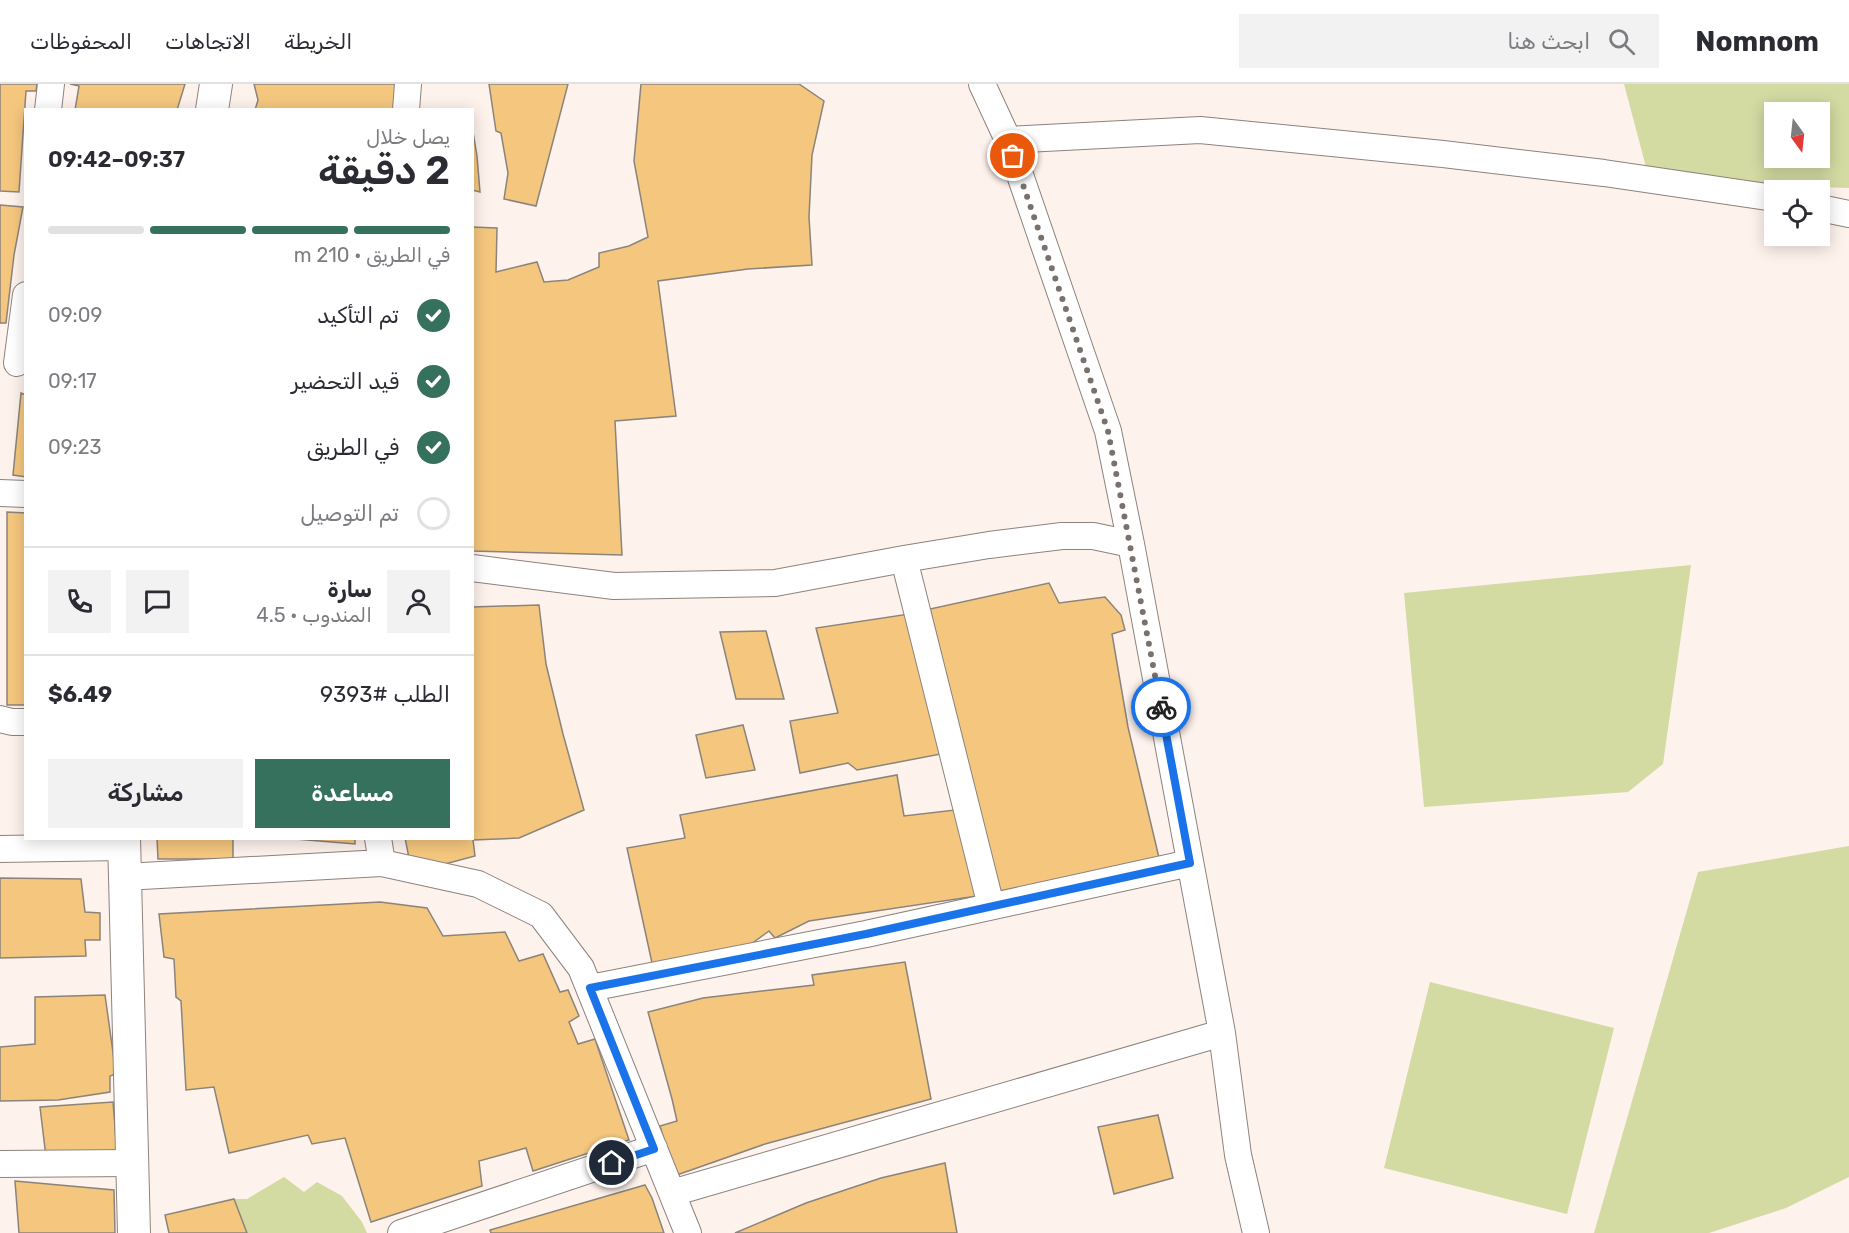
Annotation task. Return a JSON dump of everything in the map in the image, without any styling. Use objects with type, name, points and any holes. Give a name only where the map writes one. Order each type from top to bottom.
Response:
[{"type":"street","points":[[48,108],[51,84]]},
{"type":"street","points":[[212,108],[216,84]]},
{"type":"street","points":[[406,108],[408,84]]},
{"type":"street","points":[[982,84],[1008,140],[1108,431],[1222,1033],[1238,1155],[1256,1233]]},
{"type":"street","points":[[1008,140],[1200,130],[1604,172],[1764,196]]},
{"type":"street","points":[[1830,210],[1849,214]]},
{"type":"street","points":[[14,362],[24,306]]},
{"type":"street","points":[[0,493],[24,494]]},
{"type":"street","points":[[474,568],[614,586],[776,583],[989,545],[1062,536],[1093,536],[1131,544]]},
{"type":"street","points":[[904,559],[991,906]]},
{"type":"street","points":[[0,719],[24,722]]},
{"type":"street","points":[[0,849],[124,854],[380,851],[478,884],[541,915],[581,968],[688,1233]]},
{"type":"street","points":[[124,854],[134,1233]]},
{"type":"street","points":[[590,988],[866,934],[1190,863]]},
{"type":"street","points":[[672,1192],[1222,1033]]},
{"type":"street","points":[[400,1233],[654,1149]]},
{"type":"street","points":[[0,1164],[132,1163]]},
{"type":"green space","points":[[1624,84],[1849,84],[1849,188],[1830,187],[1830,180],[1764,180],[1764,185],[1650,182]]},
{"type":"green space","points":[[1691,565],[1663,764],[1628,792],[1424,807],[1404,593]]},
{"type":"green space","points":[[1849,846],[1849,1177],[1786,1208],[1709,1233],[1594,1233],[1698,872]]},
{"type":"green space","points":[[1430,982],[1614,1028],[1567,1214],[1384,1168]]},
{"type":"green space","points":[[284,1177],[304,1192],[317,1182],[342,1196],[362,1222],[367,1233],[247,1233],[234,1199],[247,1199]]},
{"type":"building","points":[[0,84],[37,84],[36,91],[26,91],[19,192],[0,191]]},
{"type":"building","points":[[70,84],[185,84],[178,108],[75,108],[79,86]]},
{"type":"building","points":[[254,84],[399,84],[395,108],[256,108],[258,100]]},
{"type":"building","points":[[489,84],[568,84],[536,206],[504,199],[508,173],[501,133],[496,131]]},
{"type":"building","points":[[641,84],[799,84],[824,101],[812,155],[809,217],[812,265],[748,269],[658,281],[676,416],[615,421],[622,555],[474,551],[474,227],[497,228],[496,272],[537,262],[544,282],[568,280],[599,267],[599,253],[629,246],[648,237],[634,161]]},
{"type":"building","points":[[474,138],[477,156],[480,192],[474,190]]},
{"type":"building","points":[[0,205],[23,207],[14,255],[6,323],[0,323]]},
{"type":"building","points":[[21,393],[24,394],[24,477],[13,475]]},
{"type":"building","points":[[7,512],[24,513],[24,705],[7,705]]},
{"type":"building","points":[[1049,583],[1059,603],[1105,597],[1121,615],[1125,630],[1112,634],[1128,727],[1160,862],[1000,897],[930,609]]},
{"type":"building","points":[[539,605],[546,664],[584,810],[519,838],[474,840],[474,607]]},
{"type":"building","points":[[909,614],[941,754],[857,770],[848,763],[800,773],[790,721],[838,713],[816,628]]},
{"type":"building","points":[[766,631],[784,699],[736,699],[720,632]]},
{"type":"building","points":[[743,725],[755,770],[706,778],[696,735]]},
{"type":"building","points":[[897,775],[904,816],[955,810],[977,896],[809,921],[775,938],[769,931],[743,950],[654,972],[627,848],[685,838],[680,815]]},
{"type":"building","points":[[157,840],[233,840],[233,859],[158,859]]},
{"type":"building","points":[[307,840],[355,840],[355,844]]},
{"type":"building","points":[[405,840],[473,840],[475,856],[445,864],[411,868]]},
{"type":"building","points":[[0,878],[81,879],[85,912],[100,913],[100,940],[85,940],[86,956],[0,958]]},
{"type":"building","points":[[380,902],[427,908],[443,936],[505,932],[519,961],[543,954],[560,992],[568,990],[579,1016],[569,1022],[578,1044],[595,1039],[629,1140],[533,1171],[526,1148],[479,1161],[482,1186],[371,1222],[345,1138],[312,1144],[308,1135],[229,1153],[214,1087],[186,1090],[181,1001],[176,997],[174,959],[164,957],[159,914]]},
{"type":"building","points":[[905,962],[931,1099],[765,1144],[674,1176],[660,1126],[677,1121],[648,1012],[703,998],[814,985],[812,975]]},
{"type":"building","points":[[105,995],[116,1074],[110,1076],[110,1092],[58,1100],[0,1101],[0,1047],[35,1044],[35,997]]},
{"type":"building","points":[[113,1102],[117,1152],[46,1157],[40,1107]]},
{"type":"building","points":[[1158,1115],[1173,1178],[1114,1194],[1098,1127]]},
{"type":"building","points":[[945,1163],[957,1233],[735,1233],[806,1203],[881,1178]]},
{"type":"building","points":[[15,1181],[114,1190],[115,1233],[19,1233]]},
{"type":"building","points":[[645,1185],[664,1233],[491,1233],[490,1230]]},
{"type":"building","points":[[234,1199],[247,1233],[169,1233],[165,1215]]},
{"type":"way so far","points":[[1013,156],[1108,431],[1161,707]]},
{"type":"route","points":[[612,1163],[654,1149],[590,988],[866,934],[1190,863],[1161,707]]}]
